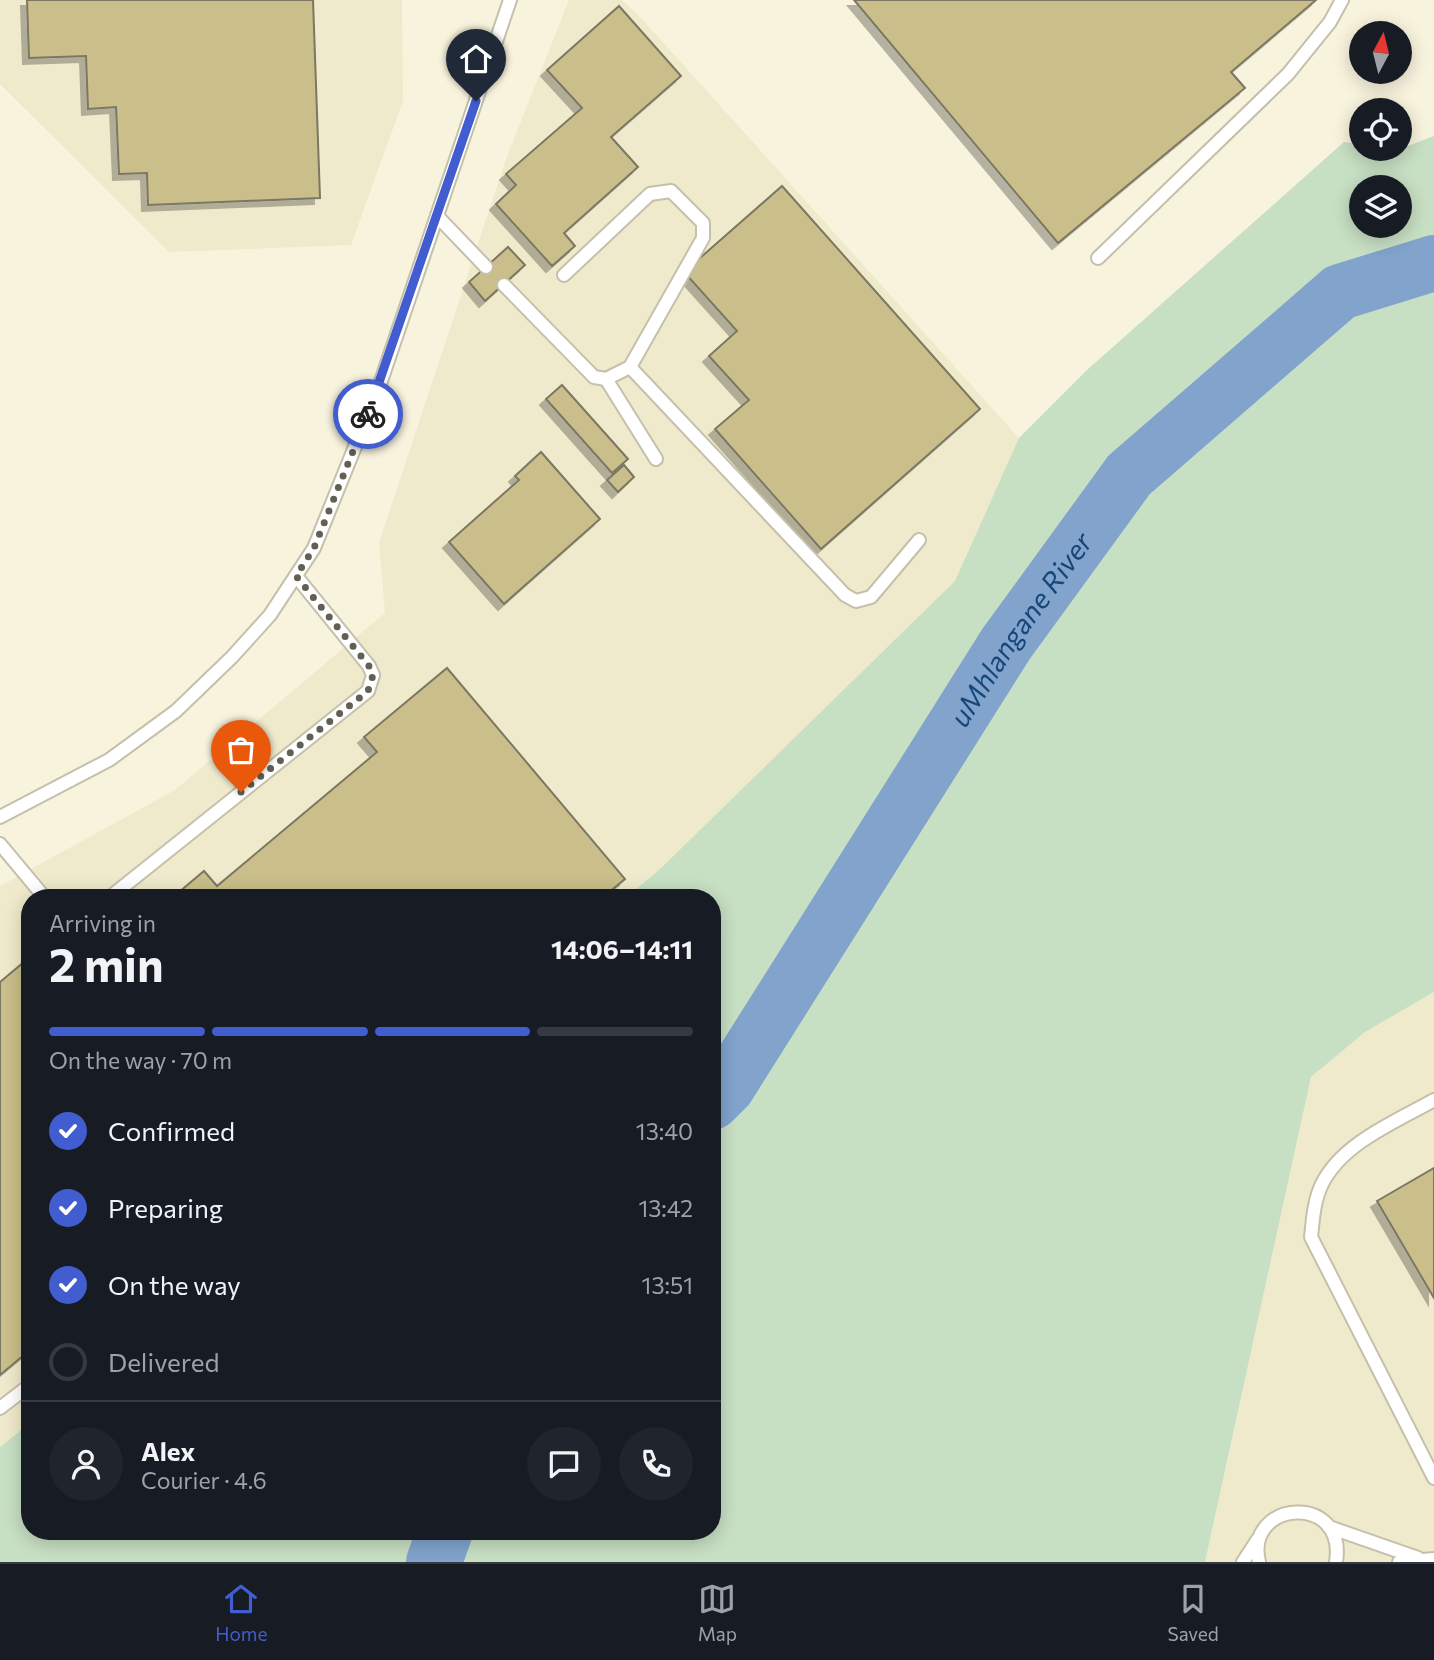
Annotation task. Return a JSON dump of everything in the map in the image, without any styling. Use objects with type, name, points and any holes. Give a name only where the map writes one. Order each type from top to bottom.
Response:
[{"type":"lane","points":[[0,817],[109,760],[176,711],[232,657],[270,615],[314,548],[379,390],[510,0]]},
{"type":"lane","points":[[1098,258],[1288,74],[1330,22],[1342,0]]},
{"type":"lane","points":[[503,285],[594,377],[606,379],[630,367],[703,238],[703,223],[671,191],[650,194],[564,275]]},
{"type":"lane","points":[[437,216],[486,267]]},
{"type":"lane","points":[[630,367],[845,595],[856,601],[871,597],[919,540]]},
{"type":"lane","points":[[606,379],[656,459]]},
{"type":"lane","points":[[120,889],[357,699],[372,684],[369,666],[296,576]]},
{"type":"lane","points":[[0,844],[38,889]]},
{"type":"lane","points":[[1434,1100],[1367,1139],[1335,1165],[1322,1184],[1311,1237],[1434,1478]]},
{"type":"lane","points":[[0,1409],[21,1392]]},
{"type":"lane","points":[[1243,1562],[1262,1532],[1281,1515],[1294,1511],[1307,1512],[1329,1527],[1418,1558]]},
{"type":"lane","points":[[1329,1527],[1338,1551],[1336,1562]]},
{"type":"lane","points":[[1259,1562],[1258,1545],[1262,1532]]},
{"type":"lane","points":[[1399,1562],[1418,1558],[1434,1559]]},
{"type":"shaded area","points":[[0,0],[402,0],[403,101],[351,245],[169,252],[0,84]]},
{"type":"shaded area","points":[[569,0],[622,0],[1019,438],[955,581],[636,889],[21,889],[21,1436],[0,1452],[0,886],[175,790],[385,613],[379,543],[506,159]]},
{"type":"shaded area","points":[[1434,992],[1434,1562],[1205,1562],[1311,1077],[1365,1032]]},
{"type":"green space","points":[[1434,136],[1434,992],[1365,1032],[1311,1077],[1205,1562],[0,1562],[0,1447],[21,1430],[21,1540],[721,1540],[721,889],[636,889],[955,581],[1019,438],[1087,370],[1344,142],[1349,143],[1349,161],[1412,161],[1412,144]]},
{"type":"building","points":[[27,0],[313,0],[320,198],[148,205],[147,173],[119,174],[116,107],[88,109],[86,56],[29,58]]},
{"type":"building","points":[[854,0],[1316,0],[1231,72],[1245,88],[1058,243]]},
{"type":"building","points":[[619,6],[681,76],[611,137],[638,167],[564,233],[575,246],[552,266],[496,204],[516,185],[506,174],[582,108],[547,70]]},
{"type":"building","points":[[782,186],[980,409],[821,549],[715,429],[749,400],[709,356],[737,331],[684,272]]},
{"type":"building","points":[[508,247],[525,265],[485,301],[469,282]]},
{"type":"building","points":[[562,385],[628,459],[612,473],[546,399]]},
{"type":"building","points":[[541,452],[600,519],[504,604],[449,542],[519,480],[515,476]]},
{"type":"building","points":[[624,465],[634,477],[618,492],[607,480]]},
{"type":"building","points":[[447,668],[625,879],[613,889],[183,889],[204,871],[217,886],[377,752],[364,737]]},
{"type":"building","points":[[21,964],[21,1358],[0,1375],[0,982]]},
{"type":"building","points":[[1434,1168],[1434,1298],[1377,1201]]},
{"type":"waterway","name":"uMhlangane River","points":[[721,1093],[1006,644],[1129,475],[1340,292],[1434,263]]},
{"type":"waterway","name":"uMhlangane River","points":[[434,1562],[442,1540]]},
{"type":"way so far","points":[[241,792],[368,691],[372,684],[373,675],[369,666],[296,576],[314,548],[368,414]]},
{"type":"route","points":[[368,414],[379,390],[476,101]]}]
